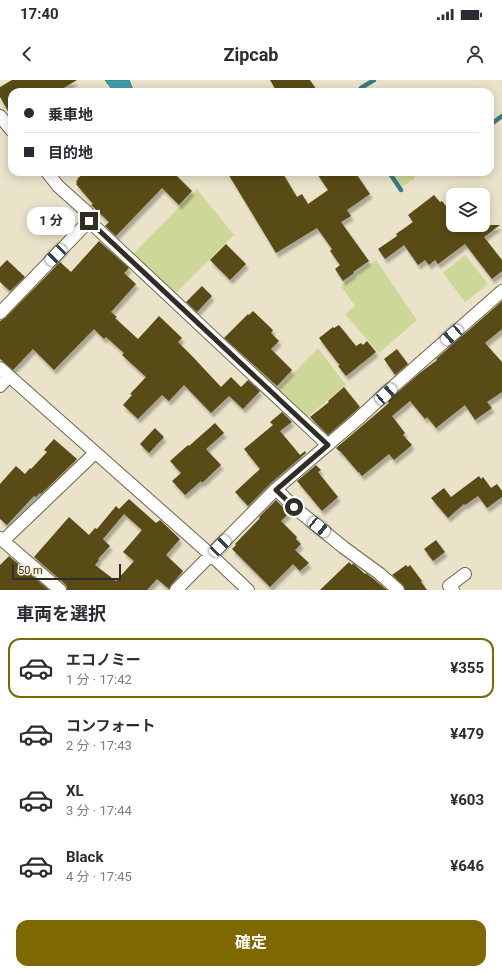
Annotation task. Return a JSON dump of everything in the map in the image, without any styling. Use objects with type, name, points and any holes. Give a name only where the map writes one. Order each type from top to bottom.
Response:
[{"type":"street","points":[[0,116],[8,126]]},
{"type":"street","points":[[50,176],[58,186],[87,212],[89,221],[328,445]]},
{"type":"street","points":[[0,313],[89,221]]},
{"type":"street","points":[[176,590],[276,490],[502,291]]},
{"type":"street","points":[[0,386],[4,372],[248,590]]},
{"type":"street","points":[[60,590],[2,539],[95,453]]},
{"type":"street","points":[[276,490],[294,507],[380,574],[398,590]]},
{"type":"street","points":[[452,590],[449,586],[465,574]]},
{"type":"green space","points":[[395,176],[415,177],[403,186]]},
{"type":"green space","points":[[197,189],[234,235],[172,297],[131,256]]},
{"type":"green space","points":[[465,255],[488,284],[465,302],[443,273]]},
{"type":"green space","points":[[376,260],[417,320],[379,353],[345,314],[355,306],[341,286]]},
{"type":"green space","points":[[318,348],[346,385],[306,418],[276,391]]},
{"type":"water","points":[[105,80],[129,80],[132,88],[111,88]]},
{"type":"building","points":[[12,80],[77,80],[64,88],[8,88],[8,111],[0,97],[0,87]]},
{"type":"building","points":[[270,80],[310,80],[315,88],[275,88]]},
{"type":"building","points":[[80,176],[177,176],[192,191],[179,205],[162,188],[116,236],[105,226],[109,222],[91,205],[93,204],[76,184],[77,179]]},
{"type":"building","points":[[229,176],[284,176],[297,197],[302,194],[308,204],[328,190],[319,176],[358,176],[370,194],[347,210],[351,216],[341,222],[369,261],[343,281],[335,269],[340,265],[330,251],[332,249],[317,228],[276,253]]},
{"type":"building","points":[[434,195],[446,206],[446,232],[490,232],[490,225],[500,225],[484,237],[502,260],[502,271],[492,279],[465,244],[438,264],[435,260],[429,265],[425,260],[418,265],[404,245],[385,259],[378,249],[397,236],[396,234],[413,222],[408,215]]},
{"type":"building","points":[[99,241],[129,268],[124,273],[136,284],[111,312],[117,317],[115,318],[138,339],[159,316],[182,338],[178,342],[221,387],[231,377],[241,387],[248,380],[260,391],[243,409],[229,396],[211,413],[184,385],[169,401],[162,395],[138,419],[123,405],[132,395],[130,394],[146,377],[122,355],[124,353],[106,337],[104,339],[94,329],[54,370],[33,349],[13,370],[0,359],[0,321],[5,318],[60,262],[71,272]]},
{"type":"building","points":[[226,244],[246,264],[230,280],[210,260]]},
{"type":"building","points":[[7,260],[25,277],[10,291],[0,282],[0,267]]},
{"type":"building","points":[[202,286],[212,296],[197,312],[186,302]]},
{"type":"building","points":[[502,301],[502,329],[485,343],[502,362],[502,392],[487,402],[492,408],[475,420],[465,405],[436,428],[427,417],[425,419],[410,401],[392,416],[405,433],[403,435],[412,445],[394,460],[389,454],[362,476],[336,448],[389,403],[388,402],[390,399],[437,360],[436,359]]},
{"type":"building","points":[[253,311],[273,330],[271,333],[279,341],[271,349],[292,370],[277,386],[224,338],[248,314],[249,315]]},
{"type":"building","points":[[339,325],[356,346],[361,343],[363,345],[367,341],[376,352],[346,376],[338,366],[340,365],[319,338],[333,327],[334,328]]},
{"type":"building","points":[[397,349],[408,364],[395,375],[384,359]]},
{"type":"building","points":[[344,387],[360,407],[328,435],[310,417],[329,402],[328,401]]},
{"type":"building","points":[[282,412],[292,422],[280,431],[300,455],[305,451],[306,453],[271,483],[248,506],[235,492],[260,469],[244,449],[273,425],[270,422]]},
{"type":"building","points":[[215,423],[224,433],[206,449],[221,465],[202,483],[201,481],[185,495],[172,481],[181,473],[170,461]]},
{"type":"building","points":[[155,428],[164,437],[149,453],[140,444]]},
{"type":"building","points":[[54,439],[77,459],[41,494],[40,493],[36,497],[34,496],[7,525],[0,519],[0,484],[16,466],[25,474],[30,468],[31,469],[47,452],[44,450]]},
{"type":"building","points":[[316,465],[321,470],[318,472],[338,497],[322,511],[297,481]]},
{"type":"building","points":[[479,476],[481,479],[483,477],[491,488],[497,484],[502,491],[502,497],[487,508],[478,496],[465,505],[464,504],[448,518],[431,498],[444,488],[451,497]]},
{"type":"building","points":[[129,499],[156,523],[160,520],[180,539],[166,555],[183,571],[169,589],[157,579],[147,590],[67,590],[65,584],[34,557],[69,517],[89,535],[95,528],[97,529],[116,506],[119,509]],"holes":[[[123,513],[142,530],[123,552],[134,561],[116,581],[95,565],[99,560],[98,559],[110,546],[103,539],[124,514]]]},
{"type":"building","points":[[276,500],[289,513],[281,521],[297,537],[296,539],[301,544],[295,550],[309,563],[300,571],[293,564],[270,587],[232,549],[260,518],[259,517]]},
{"type":"building","points":[[436,540],[445,552],[433,561],[424,549]]},
{"type":"building","points":[[9,556],[49,590],[0,590],[0,565]]},
{"type":"building","points":[[349,562],[352,565],[353,563],[387,590],[320,590]]},
{"type":"building","points":[[406,565],[408,567],[410,565],[427,590],[405,590],[403,585],[392,575]]},
{"type":"waterway","points":[[361,88],[374,80]]},
{"type":"waterway","points":[[494,122],[502,116]]},
{"type":"waterway","points":[[392,176],[401,190]]},
{"type":"route","points":[[89,221],[328,445],[276,490],[294,507]]}]
